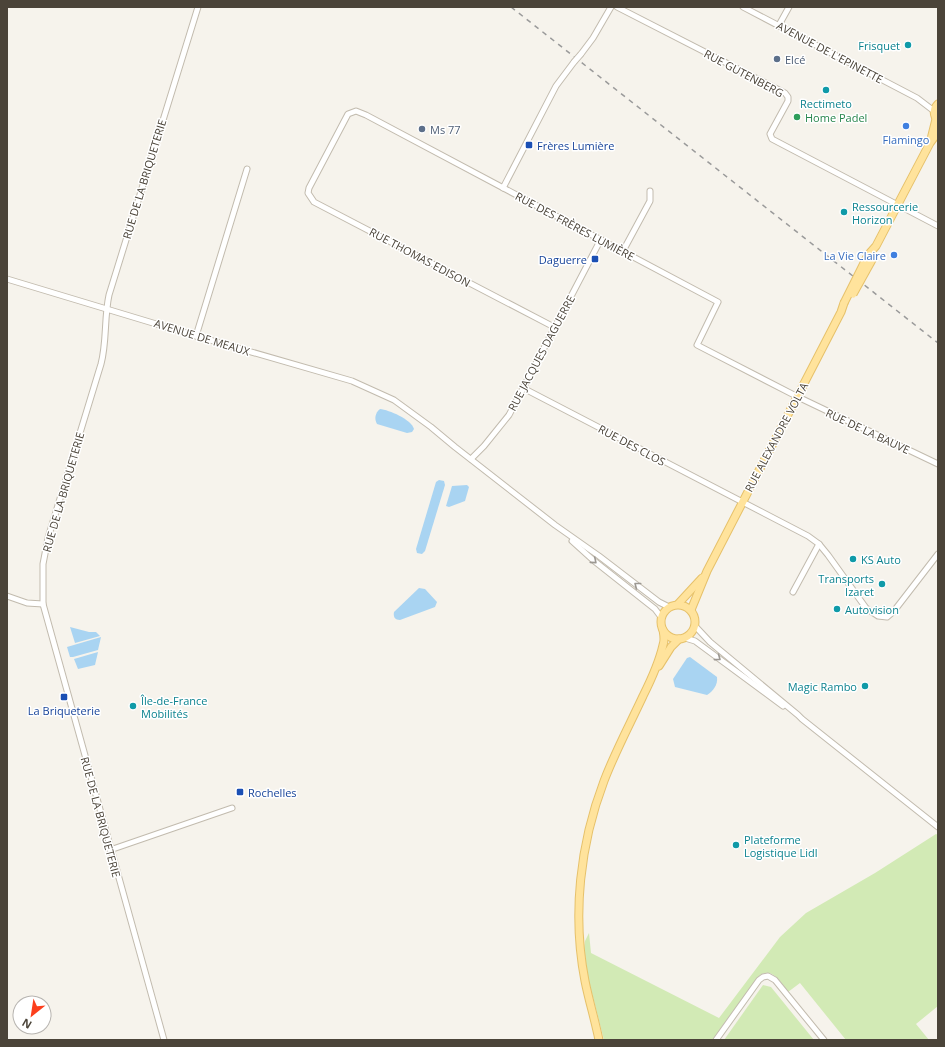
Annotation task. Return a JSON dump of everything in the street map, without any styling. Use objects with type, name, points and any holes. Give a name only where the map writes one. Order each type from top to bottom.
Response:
[{"type":"main road","points":[[930,143],[937,120],[934,111],[938,103]]},
{"type":"main road","points":[[930,143],[938,132]]},
{"type":"main road","name":"RUE ALEXANDRE VOLTA","points":[[691,610],[707,571],[742,502],[798,398],[841,312],[930,143]]},
{"type":"main road","name":"RUE ALEXANDRE VOLTA","points":[[678,604],[707,571]]},
{"type":"main road","points":[[599,1040],[585,980],[580,932],[579,901],[581,875],[589,829],[612,761],[653,674],[664,645],[661,617],[669,607],[678,604],[683,605],[691,610],[695,618],[695,626],[693,631],[671,647],[653,674]]},
{"type":"main road","points":[[663,630],[670,637],[682,639]]},
{"type":"street","name":"RUE DE LA BRIQUETERIE","points":[[164,1040],[110,850],[43,604],[43,564],[48,538],[103,359],[106,309],[109,295],[198,7]]},
{"type":"street","points":[[503,188],[556,86],[593,38],[611,7]]},
{"type":"street","name":"RUE GUTENBERG","points":[[617,7],[784,93],[788,97],[788,101],[770,134],[772,139],[897,204]]},
{"type":"street","name":"AVENUE DE L'EPINETTE","points":[[743,7],[917,98],[927,102],[938,103]]},
{"type":"street","points":[[779,26],[789,7]]},
{"type":"street","name":"AVENUE DE L'EPINETTE","points":[[917,98],[934,111]]},
{"type":"street","name":"RUE DES FRÈRES LUMIÈRE","points":[[316,173],[348,114],[356,111],[366,115],[718,302],[697,345],[798,398]]},
{"type":"street","points":[[196,336],[247,169]]},
{"type":"street","name":"RUE THOMAS EDISON","points":[[316,173],[308,193],[314,202],[554,327]]},
{"type":"street","points":[[623,251],[650,201],[650,192]]},
{"type":"street","points":[[897,204],[938,226]]},
{"type":"street","name":"RUE JACQUES DAGUERRE","points":[[471,460],[509,414],[601,239]]},
{"type":"street","name":"AVENUE DE MEAUX","points":[[7,278],[196,336],[352,381],[394,400],[431,427],[555,525]]},
{"type":"street","name":"RUE DES CLOS","points":[[523,388],[808,536],[819,544],[828,555],[866,608],[878,616],[887,617],[894,611],[938,554]]},
{"type":"street","name":"RUE DE LA BAUVE","points":[[798,398],[938,464]]},
{"type":"street","points":[[555,525],[599,556],[659,602],[669,607]]},
{"type":"street","points":[[555,525],[593,560],[655,608],[661,617]]},
{"type":"street","points":[[794,592],[819,544]]},
{"type":"street","points":[[7,596],[28,603],[43,604]]},
{"type":"street","points":[[695,626],[710,642],[798,714],[802,719],[938,827]]},
{"type":"street","points":[[682,639],[695,641],[796,717],[802,719]]},
{"type":"street","points":[[110,850],[232,808]]},
{"type":"street","points":[[716,1040],[759,980],[765,976],[771,977],[775,980],[824,1040]]},
{"type":"green space","points":[[936,834],[938,835],[938,1006],[916,1024],[929,1040],[846,1040],[800,983],[788,992],[773,974],[765,973],[760,975],[712,1040],[604,1040],[588,978],[584,949],[585,941],[589,933],[591,953],[719,1018],[780,937],[806,913],[875,873]]},
{"type":"green space","points":[[763,985],[771,987],[814,1040],[724,1040]]},
{"type":"water","points":[[380,409],[394,413],[409,422],[414,429],[412,432],[407,433],[377,424],[376,416]]},
{"type":"water","points":[[439,480],[444,481],[445,485],[425,551],[422,554],[417,553],[416,549],[436,482]]},
{"type":"water","points":[[467,485],[469,487],[465,501],[449,507],[446,506],[452,486]]},
{"type":"water","points":[[419,588],[425,589],[437,602],[435,607],[400,620],[396,619],[394,617],[394,612]]},
{"type":"water","points":[[70,627],[89,632],[96,632],[100,636],[75,643]]},
{"type":"water","points":[[101,637],[98,650],[70,657],[67,647]]},
{"type":"water","points":[[98,652],[95,665],[78,669],[74,659]]},
{"type":"water","points":[[690,657],[717,677],[715,688],[707,695],[675,687],[673,679],[687,658]]},
{"type":"railway","points":[[511,7],[938,343]]},
{"type":"place","name":"Frisquet","points":[[908,45]]},
{"type":"place","name":"Elcé","points":[[777,59]]},
{"type":"place","name":"Rectimeto","points":[[826,90]]},
{"type":"place","name":"Home Padel","points":[[797,117]]},
{"type":"place","name":"Flamingo","points":[[906,126]]},
{"type":"place","name":"Ms 77","points":[[422,129]]},
{"type":"place","name":"Frères Lumière","points":[[529,145]]},
{"type":"place","name":"Ressourcerie Horizon","points":[[844,212]]},
{"type":"place","name":"La Vie Claire","points":[[894,255]]},
{"type":"place","name":"Daguerre","points":[[595,259]]},
{"type":"place","name":"KS Auto","points":[[853,559]]},
{"type":"place","name":"Transports Izaret","points":[[882,584]]},
{"type":"place","name":"Autovision","points":[[837,609]]},
{"type":"place","name":"Magic Rambo","points":[[865,686]]},
{"type":"place","name":"La Briqueterie","points":[[64,697]]},
{"type":"place","name":"Île-de-France Mobilités","points":[[133,706]]},
{"type":"place","name":"Rochelles","points":[[240,792]]},
{"type":"place","name":"Plateforme Logistique Lidl","points":[[736,845]]}]
